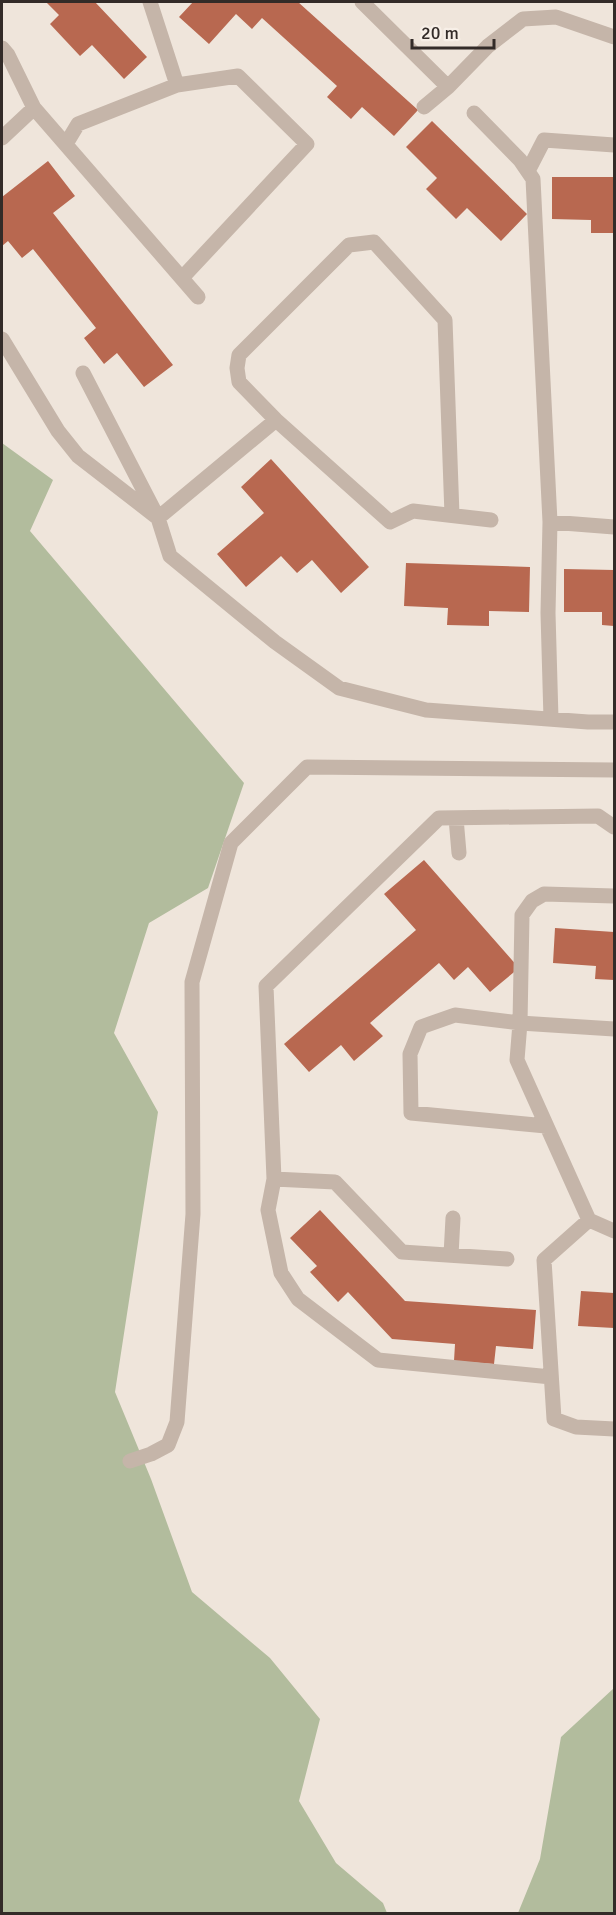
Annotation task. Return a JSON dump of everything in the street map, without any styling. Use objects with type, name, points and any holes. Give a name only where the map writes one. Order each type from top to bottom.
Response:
[{"type":"street","points":[[150,2],[177,85]]},
{"type":"street","points":[[362,2],[448,87]]},
{"type":"street","points":[[424,107],[448,87],[488,46],[523,19],[556,17],[615,37]]},
{"type":"street","points":[[2,48],[8,55],[34,108],[198,297]]},
{"type":"street","points":[[66,144],[78,124],[177,85],[238,76],[307,144],[182,278]]},
{"type":"street","points":[[2,138],[34,108]]},
{"type":"street","points":[[474,113],[520,160],[533,179],[550,522],[548,613],[551,719]]},
{"type":"street","points":[[528,171],[544,140],[615,145]]},
{"type":"street","points":[[452,515],[445,320],[374,242],[349,245],[239,355],[238,382],[276,420],[390,522],[413,512],[491,520]]},
{"type":"street","points":[[2,339],[58,431],[78,456],[158,518]]},
{"type":"street","points":[[83,373],[158,518],[170,556],[275,642],[339,688],[426,710],[615,722]]},
{"type":"street","points":[[158,518],[276,420]]},
{"type":"street","points":[[550,522],[615,527]]},
{"type":"street","points":[[130,1461],[168,1445],[177,1422],[193,1214],[192,982],[231,843],[307,767],[615,770]]},
{"type":"street","points":[[551,1377],[378,1360],[298,1299],[281,1272],[268,1210],[274,1179],[266,986],[439,818],[598,816],[615,827]]},
{"type":"street","points":[[456,818],[459,853]]},
{"type":"street","points":[[615,896],[544,894],[532,901],[522,915],[517,1060],[589,1220],[615,1231]]},
{"type":"street","points":[[546,1126],[411,1113],[410,1054],[421,1027],[455,1015],[520,1023],[615,1029]]},
{"type":"street","points":[[274,1179],[335,1182],[402,1252],[507,1259]]},
{"type":"street","points":[[451,1255],[453,1218]]},
{"type":"street","points":[[589,1220],[544,1260],[554,1419],[576,1427],[615,1429]]},
{"type":"green space","points":[[2,443],[53,480],[30,531],[244,783],[208,888],[149,923],[114,1033],[158,1112],[115,1392],[151,1479],[192,1592],[270,1658],[320,1719],[299,1801],[336,1863],[383,1903],[387,1913],[2,1913]]},
{"type":"green space","points":[[614,1688],[614,1913],[518,1913],[540,1859],[561,1737]]},
{"type":"building","points":[[46,2],[95,2],[147,57],[124,79],[92,45],[80,56],[50,24],[59,15]]},
{"type":"building","points":[[193,2],[298,2],[418,110],[394,136],[362,107],[351,119],[327,97],[337,86],[262,18],[252,29],[236,14],[209,44],[179,17]]},
{"type":"building","points":[[432,121],[527,214],[501,241],[467,208],[456,219],[426,189],[437,178],[406,147]]},
{"type":"building","points":[[48,161],[75,196],[53,213],[173,365],[144,387],[117,353],[104,364],[84,338],[96,328],[33,249],[22,258],[8,241],[2,246],[2,197]]},
{"type":"building","points":[[552,177],[614,177],[614,233],[591,233],[591,220],[552,219]]},
{"type":"building","points":[[271,459],[369,567],[341,593],[312,560],[297,573],[281,556],[246,587],[217,554],[264,513],[241,487]]},
{"type":"building","points":[[406,563],[530,567],[529,612],[489,611],[489,626],[447,625],[448,608],[404,606]]},
{"type":"building","points":[[564,569],[614,570],[614,626],[602,625],[602,612],[564,612]]},
{"type":"building","points":[[424,860],[519,968],[490,992],[468,967],[454,980],[439,963],[370,1023],[383,1036],[354,1061],[341,1045],[309,1072],[284,1044],[416,930],[384,894]]},
{"type":"building","points":[[555,928],[614,932],[614,980],[595,979],[596,966],[553,963]]},
{"type":"building","points":[[320,1210],[405,1301],[536,1310],[533,1349],[496,1346],[494,1364],[454,1361],[455,1344],[392,1339],[348,1292],[338,1302],[310,1272],[317,1266],[290,1238]]},
{"type":"building","points":[[581,1291],[614,1293],[614,1328],[578,1326]]}]
